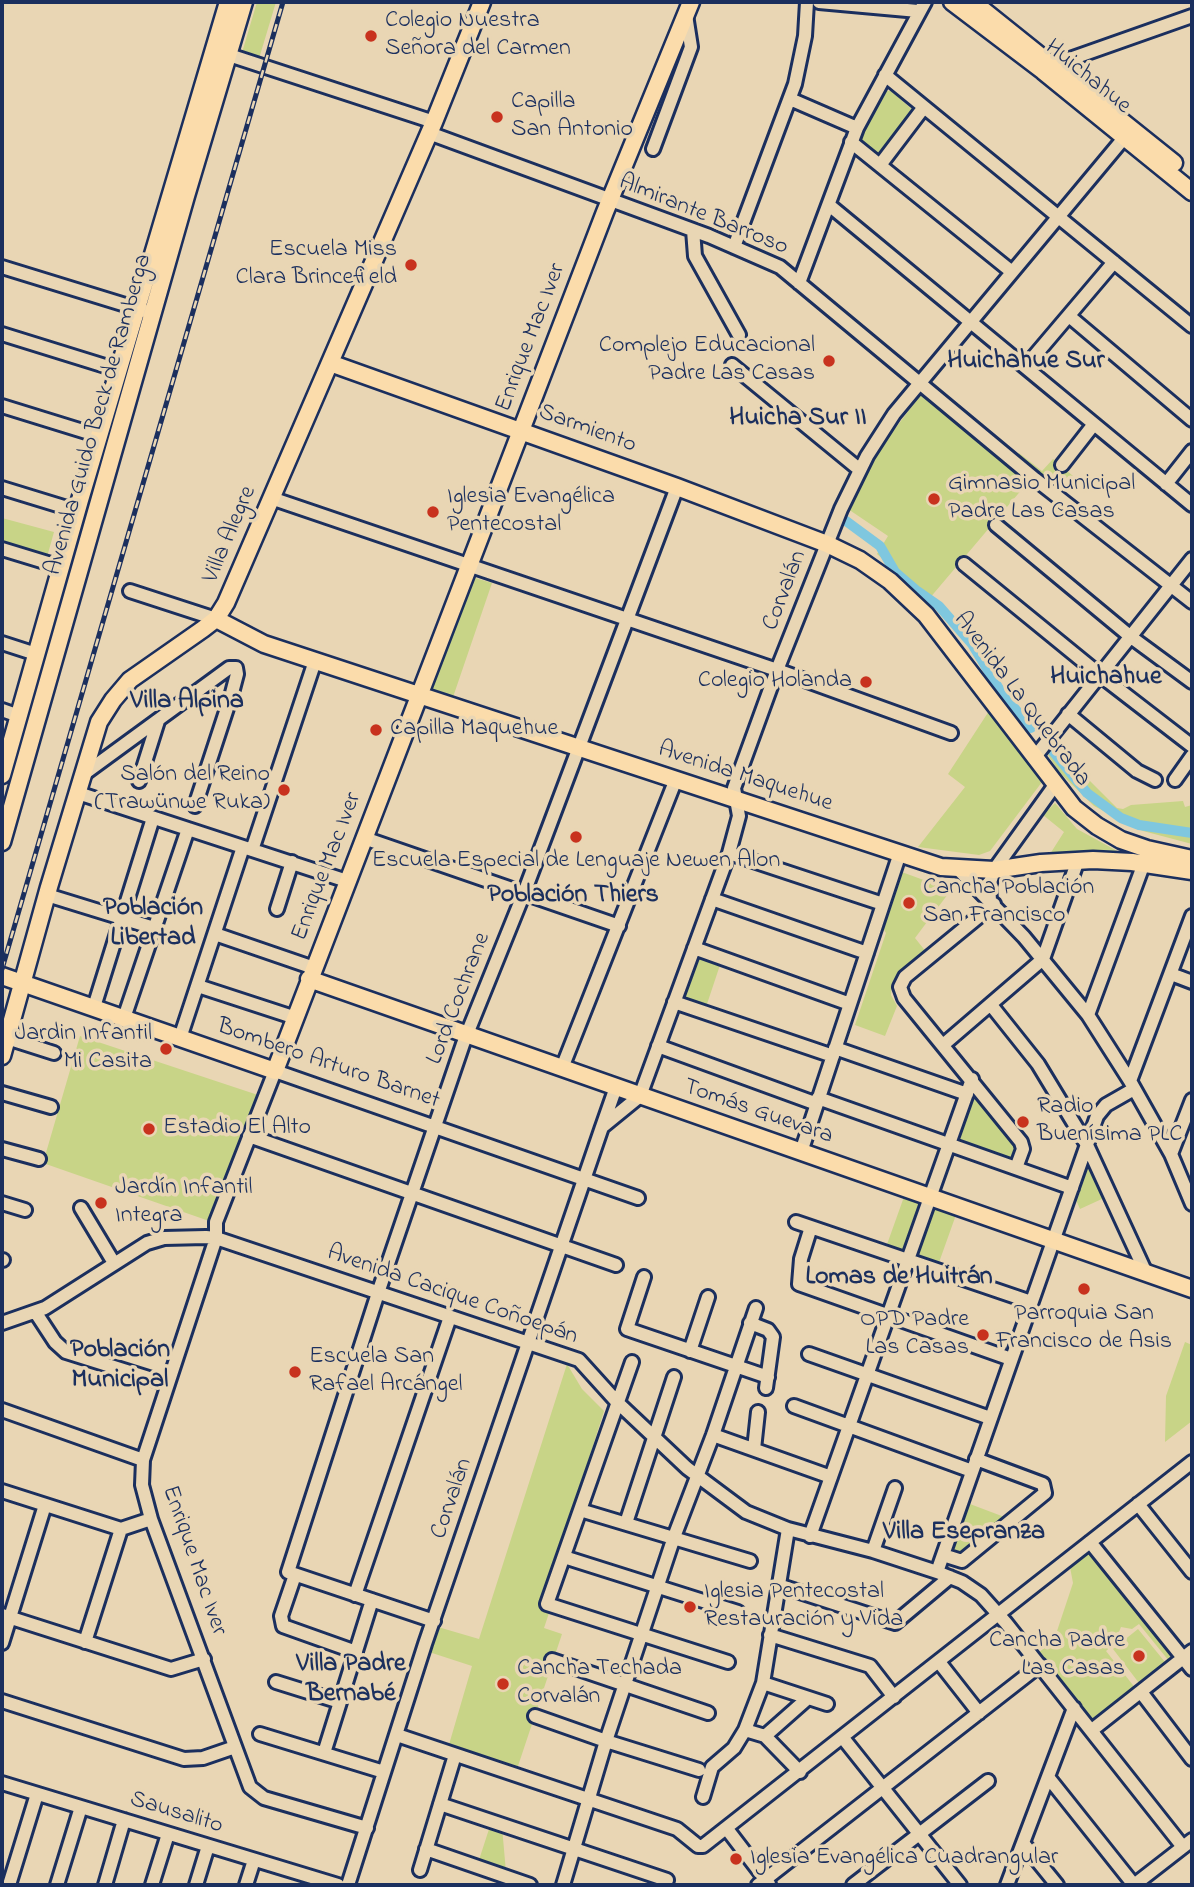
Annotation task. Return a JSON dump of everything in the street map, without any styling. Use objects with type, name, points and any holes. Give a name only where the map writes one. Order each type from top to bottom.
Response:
[{"type":"main road","name":"Avenida Guido Beck de Ramberga","points":[[2,842],[9,783],[78,572],[209,65],[228,2]]},
{"type":"main road","name":"Avenida Guido Beck de Ramberga","points":[[2,775],[118,370],[145,311],[244,2]]},
{"type":"main road","name":"Villa Alegre","points":[[2,1056],[99,722],[121,690],[140,672],[216,619],[226,603],[432,128],[482,2]]},
{"type":"main road","name":"Huichahue","points":[[952,2],[1192,178]]},
{"type":"main road","name":"Huichahue","points":[[977,3],[1053,65],[1192,191]]},
{"type":"main road","name":"Enrique Mac Iver","points":[[275,1071],[609,200],[688,8]]},
{"type":"main road","points":[[218,36],[221,48],[229,55]]},
{"type":"main road","points":[[209,65],[218,58],[229,55]]},
{"type":"main road","name":"Sarmiento","points":[[330,363],[521,430],[827,544]]},
{"type":"main road","name":"Avenida La Quebrada","points":[[827,544],[876,570],[915,603],[937,628],[1055,785],[1080,813],[1109,834],[1147,849],[1192,859]]},
{"type":"main road","points":[[61,567],[78,572]]},
{"type":"main road","name":"Avenida Maquehue","points":[[216,619],[247,637],[315,661],[941,867],[958,870]]},
{"type":"main road","points":[[958,870],[994,870],[1077,860],[1144,863],[1192,871]]},
{"type":"main road","name":"Tomás Guevara","points":[[312,974],[467,1035],[1192,1289]]},
{"type":"main road","name":"Bombero Arturo Barnet","points":[[2,976],[275,1071]]},
{"type":"street","points":[[734,247],[790,99],[802,53],[807,2]]},
{"type":"street","points":[[799,283],[857,128],[921,7],[819,2]]},
{"type":"street","name":"Enrique Mac Iver","points":[[653,149],[691,47],[688,8]]},
{"type":"street","points":[[1053,65],[1192,16]]},
{"type":"street","name":"Almirante Barroso","points":[[229,55],[432,128],[772,263],[918,384],[1192,602]]},
{"type":"street","points":[[885,75],[1192,326]]},
{"type":"street","points":[[790,99],[857,128]]},
{"type":"street","points":[[880,165],[924,107]]},
{"type":"street","name":"Corvalán","points":[[640,1096],[730,853],[739,816],[734,788],[777,670],[827,544],[860,470],[883,429],[918,384],[1128,133]]},
{"type":"street","points":[[851,142],[1012,272]]},
{"type":"street","points":[[829,205],[1192,505]]},
{"type":"street","points":[[693,230],[695,256],[739,335]]},
{"type":"street","points":[[1025,367],[1114,262]]},
{"type":"street","points":[[2,267],[145,311]]},
{"type":"street","points":[[1069,316],[1192,419]]},
{"type":"street","points":[[2,334],[118,370]]},
{"type":"street","points":[[732,365],[860,470]]},
{"type":"street","points":[[2,407],[99,436]]},
{"type":"street","points":[[1062,465],[1094,425]]},
{"type":"street","points":[[1166,484],[1192,451]]},
{"type":"street","name":"Lord Cochrane","points":[[356,1652],[283,1626],[281,1616],[291,1573],[378,1293],[467,1035],[524,893],[677,487]]},
{"type":"street","points":[[2,488],[77,511]]},
{"type":"street","points":[[271,498],[777,670],[951,733]]},
{"type":"street","points":[[996,525],[1130,637],[1192,682]]},
{"type":"street","points":[[2,549],[61,567]]},
{"type":"street","points":[[1034,758],[1192,559]]},
{"type":"street","points":[[964,564],[1192,746]]},
{"type":"street","name":"Avenida Maquehue","points":[[130,591],[216,619]]},
{"type":"street","points":[[2,643],[36,653]]},
{"type":"street","points":[[180,1038],[215,934],[315,661]]},
{"type":"street","points":[[84,774],[209,682],[229,668],[236,667],[232,693],[195,806]]},
{"type":"street","points":[[209,682],[232,693]]},
{"type":"street","points":[[2,710],[19,716]]},
{"type":"street","points":[[1068,715],[1137,771],[1155,780]]},
{"type":"street","points":[[139,781],[158,720]]},
{"type":"street","points":[[1192,756],[1175,780],[1192,772]]},
{"type":"street","points":[[562,1069],[676,779]]},
{"type":"street","points":[[1016,1168],[1023,1149],[1021,1142],[902,995],[901,983],[992,902],[989,886],[994,870],[1055,785]]},
{"type":"street","points":[[78,793],[347,881]]},
{"type":"street","points":[[94,1007],[153,818]]},
{"type":"street","points":[[124,1018],[187,829]]},
{"type":"street","points":[[364,838],[619,926]]},
{"type":"street","points":[[730,853],[883,904]]},
{"type":"street","points":[[801,1152],[900,853]]},
{"type":"street","points":[[943,1045],[1043,960],[1077,860]]},
{"type":"street","points":[[276,909],[292,863]]},
{"type":"street","points":[[1088,1015],[1144,863]]},
{"type":"street","name":"Avenida Maquehue","points":[[958,870],[992,902],[1088,1015],[1171,1154],[1192,1205]]},
{"type":"street","points":[[47,895],[154,928]]},
{"type":"street","points":[[712,900],[867,953]]},
{"type":"street","points":[[937,1572],[1087,1144],[1101,1109],[1132,1085],[1192,916]]},
{"type":"street","points":[[215,934],[312,974]]},
{"type":"street","points":[[694,948],[850,1004]]},
{"type":"street","points":[[1171,974],[1192,982]]},
{"type":"street","points":[[198,986],[296,1018]]},
{"type":"street","points":[[674,1002],[967,1094]]},
{"type":"street","points":[[991,1005],[1038,1064],[1087,1144],[1146,1273]]},
{"type":"street","points":[[7,1038],[54,1053]]},
{"type":"street","points":[[658,1046],[1072,1188]]},
{"type":"street","name":"Enrique Mac Iver","points":[[275,1071],[216,1222],[216,1238],[143,1460],[142,1485],[151,1518],[250,1787],[260,1796],[367,1828]]},
{"type":"street","name":"Bombero Arturo Barnet","points":[[275,1071],[638,1198]]},
{"type":"street","points":[[810,1535],[972,1079]]},
{"type":"street","name":"Corvalán","points":[[348,1885],[434,1621],[616,1087]]},
{"type":"street","points":[[2,1093],[51,1107]]},
{"type":"street","points":[[602,1127],[640,1096]]},
{"type":"street","points":[[1171,1154],[1192,1100]]},
{"type":"street","points":[[249,1136],[616,1265]]},
{"type":"street","points":[[2,1149],[38,1159]]},
{"type":"street","points":[[2,1203],[25,1210]]},
{"type":"street","points":[[80,1208],[114,1263]]},
{"type":"street","points":[[796,1222],[1031,1302]]},
{"type":"street","points":[[811,1227],[801,1259],[799,1284],[1011,1359]]},
{"type":"street","name":"Avenida Cacique Coñoepán","points":[[2,1323],[36,1313],[139,1247],[164,1238],[216,1238],[579,1360],[654,1437],[697,1476],[747,1513],[788,1529],[873,1551],[937,1572],[972,1588],[999,1614],[1092,1730],[1188,1843]]},
{"type":"street","points":[[644,1277],[627,1329],[736,1366],[767,1382],[773,1337],[768,1330],[750,1323]]},
{"type":"street","points":[[690,1351],[708,1297]]},
{"type":"street","points":[[564,1885],[606,1741],[755,1308]]},
{"type":"street","points":[[36,1313],[55,1342],[66,1352],[168,1384]]},
{"type":"street","points":[[355,1595],[450,1317]]},
{"type":"street","points":[[809,1354],[990,1418]]},
{"type":"street","points":[[632,1362],[547,1604],[728,1662]]},
{"type":"street","points":[[626,1523],[674,1377]]},
{"type":"street","points":[[794,1406],[849,1426],[1043,1484],[1045,1493],[962,1561],[943,1555]]},
{"type":"street","points":[[2,1410],[143,1460]]},
{"type":"street","points":[[754,1449],[758,1412]]},
{"type":"street","points":[[713,1434],[831,1477]]},
{"type":"street","points":[[397,1735],[677,1829],[701,1847],[800,1772],[1138,1504],[1190,1469]]},
{"type":"street","points":[[873,1551],[895,1488]]},
{"type":"street","points":[[2,1491],[121,1529],[151,1518]]},
{"type":"street","points":[[1138,1504],[1192,1572]]},
{"type":"street","points":[[2,1643],[6,1617],[45,1505]]},
{"type":"street","points":[[580,1510],[750,1560]]},
{"type":"street","points":[[85,1642],[121,1529]]},
{"type":"street","points":[[703,1797],[712,1767],[734,1748],[745,1730],[763,1683],[788,1529]]},
{"type":"street","points":[[1090,1542],[1188,1654],[1192,1669]]},
{"type":"street","points":[[564,1557],[738,1612]]},
{"type":"street","points":[[291,1573],[434,1621]]},
{"type":"street","points":[[778,1585],[895,1623],[950,1577]]},
{"type":"street","points":[[324,1753],[372,1600]]},
{"type":"street","points":[[6,1617],[171,1669],[204,1659]]},
{"type":"street","points":[[770,1635],[870,1666],[894,1697]]},
{"type":"street","points":[[1092,1730],[1188,1654]]},
{"type":"street","points":[[552,1660],[708,1713]]},
{"type":"street","points":[[939,1662],[979,1713]]},
{"type":"street","points":[[727,1829],[765,1883],[1040,1665]]},
{"type":"street","points":[[276,1682],[340,1702]]},
{"type":"street","points":[[763,1683],[827,1704]]},
{"type":"street","points":[[1141,1692],[1192,1759]]},
{"type":"street","points":[[765,1735],[808,1698]]},
{"type":"street","points":[[2,1701],[184,1759],[203,1758],[235,1747]]},
{"type":"street","points":[[1007,1885],[1074,1708]]},
{"type":"street","points":[[536,1716],[699,1770]]},
{"type":"street","points":[[745,1730],[765,1735],[800,1772]]},
{"type":"street","points":[[260,1734],[384,1772]]},
{"type":"street","points":[[843,1738],[954,1883]]},
{"type":"street","points":[[420,1870],[455,1755]]},
{"type":"street","points":[[1048,1777],[1134,1885],[1188,1843]]},
{"type":"street","points":[[853,1885],[988,1781]]},
{"type":"street","name":"Sausalito","points":[[2,1783],[338,1885]]},
{"type":"street","points":[[9,1885],[37,1794]]},
{"type":"street","points":[[440,1804],[667,1880]]},
{"type":"street","points":[[57,1885],[81,1807]]},
{"type":"street","points":[[104,1885],[124,1820]]},
{"type":"street","points":[[152,1885],[167,1833]]},
{"type":"street","points":[[1023,1843],[1057,1885]]},
{"type":"street","points":[[196,1885],[208,1846]]},
{"type":"street","points":[[426,1849],[530,1885]]},
{"type":"street","points":[[246,1885],[254,1860]]},
{"type":"green space","points":[[257,2],[276,2],[258,62],[241,56]]},
{"type":"green space","points":[[886,91],[891,91],[915,112],[878,159],[859,142],[859,138]]},
{"type":"green space","name":"Gimnasio Municipal Padre Las Casas","points":[[922,393],[1029,481],[929,599],[877,554],[888,536],[848,509],[882,446]]},
{"type":"green space","points":[[109,420],[116,422],[87,522],[71,565],[68,564]]},
{"type":"green space","points":[[1019,453],[1042,471],[1053,459],[1073,476],[1059,493],[1016,456]]},
{"type":"green space","points":[[2,518],[54,532],[47,557],[2,544]]},
{"type":"green space","points":[[472,577],[492,583],[452,700],[430,691]]},
{"type":"green space","points":[[63,579],[66,580],[53,639],[11,779],[8,776]]},
{"type":"green space","points":[[989,711],[1042,782],[990,851],[979,855],[918,847],[965,787],[948,774]]},
{"type":"green space","points":[[1057,748],[1117,808],[1183,801],[1185,807],[1192,805],[1192,844],[1143,831],[1094,806],[1059,772],[1048,755]]},
{"type":"green space","points":[[1055,803],[1077,829],[1130,858],[1050,854],[1064,832],[1043,815]]},
{"type":"green space","points":[[899,871],[951,890],[915,938],[927,953],[894,979],[891,995],[897,1006],[885,1036],[855,1025],[886,933],[880,923]]},
{"type":"green space","points":[[698,958],[720,965],[705,1010],[682,1002]]},
{"type":"green space","name":"Estadio El Alto","points":[[80,1036],[258,1095],[212,1222],[43,1163]]},
{"type":"green space","points":[[974,1091],[1020,1147],[1014,1164],[955,1144]]},
{"type":"green space","points":[[1089,1164],[1104,1198],[1080,1209],[1076,1200]]},
{"type":"green space","points":[[905,1194],[927,1201],[907,1258],[885,1250]]},
{"type":"green space","points":[[931,1203],[957,1212],[937,1268],[912,1259]]},
{"type":"green space","points":[[1185,1342],[1192,1345],[1192,1421],[1165,1442],[1166,1396]]},
{"type":"green space","points":[[567,1364],[582,1389],[604,1411],[542,1607],[550,1610],[544,1628],[562,1634],[517,1769],[448,1748],[472,1666],[429,1652],[438,1627],[479,1639]]},
{"type":"green space","points":[[970,1504],[1007,1518],[961,1554],[952,1551]]},
{"type":"green space","points":[[1093,1549],[1177,1654],[1169,1661],[1139,1624],[1132,1629],[1121,1627],[1114,1644],[1106,1651],[1136,1689],[1093,1724],[1038,1653],[1054,1640],[1073,1583],[1070,1567]]},
{"type":"green space","name":"Cancha Padre Las Casas","points":[[1138,1629],[1165,1662],[1139,1683],[1113,1649]]},
{"type":"green space","points":[[491,1823],[502,1827],[506,1872],[478,1863]]},
{"type":"waterway","points":[[846,521],[880,546],[895,572],[939,606],[972,644],[1001,692],[1031,728]]},
{"type":"waterway","points":[[1052,750],[1087,793],[1121,818],[1139,825],[1192,833]]},
{"type":"railway","points":[[2,969],[283,2]]},
{"type":"place","name":"Colegio Nuestra Señora del Carmen","points":[[371,36]]},
{"type":"place","name":"Capilla San Antonio","points":[[497,117]]},
{"type":"place","name":"Escuela Miss Clara Brincefield","points":[[411,265]]},
{"type":"place","name":"Complejo Educacional Padre Las Casas","points":[[829,361]]},
{"type":"place","name":"Gimnasio Municipal Padre Las Casas","points":[[934,499]]},
{"type":"place","name":"Iglesia Evangélica Pentecostal","points":[[433,512]]},
{"type":"place","name":"Colegio Holanda","points":[[866,682]]},
{"type":"place","name":"Capilla Maquehue","points":[[376,730]]},
{"type":"place","name":"Salón del Reino (Trawünwe Ruka)","points":[[284,790]]},
{"type":"place","name":"Escuela Especial de Lenguaje Newen Alon","points":[[576,837]]},
{"type":"place","name":"Cancha Población San Francisco","points":[[909,903]]},
{"type":"place","name":"Jardin Infantil Mi Casita","points":[[166,1049]]},
{"type":"place","name":"Radio Buenísima PLC","points":[[1023,1122]]},
{"type":"place","name":"Estadio El Alto","points":[[149,1129]]},
{"type":"place","name":"Jardín Infantil Integra","points":[[101,1203]]},
{"type":"place","name":"Parroquia San Francisco de Asis","points":[[1084,1289]]},
{"type":"place","name":"OPD Padre Las Casas","points":[[983,1335]]},
{"type":"place","name":"Escuela San Rafael Arcángel","points":[[295,1372]]},
{"type":"place","name":"Iglesia Pentecostal Restauración y Vida","points":[[690,1607]]},
{"type":"place","name":"Cancha Padre Las Casas","points":[[1139,1656]]},
{"type":"place","name":"Cancha Techada Corvalán","points":[[503,1684]]},
{"type":"place","name":"Iglesia Evangélica Cuadrangular","points":[[736,1859]]},
{"type":"district","name":"Huichahue Sur","points":[[1026,363]]},
{"type":"district","name":"Huicha Sur II","points":[[798,420]]},
{"type":"district","name":"Huichahue","points":[[1106,679]]},
{"type":"district","name":"Villa Alpina","points":[[187,703]]},
{"type":"district","name":"Población Thiers","points":[[573,897]]},
{"type":"district","name":"Población Libertad","points":[[153,925]]},
{"type":"district","name":"Lomas de Huitrán","points":[[899,1279]]},
{"type":"district","name":"Población Municipal","points":[[120,1367]]},
{"type":"district","name":"Villa Esepranza","points":[[964,1534]]},
{"type":"district","name":"Villa Padre Bernabé","points":[[351,1681]]}]
